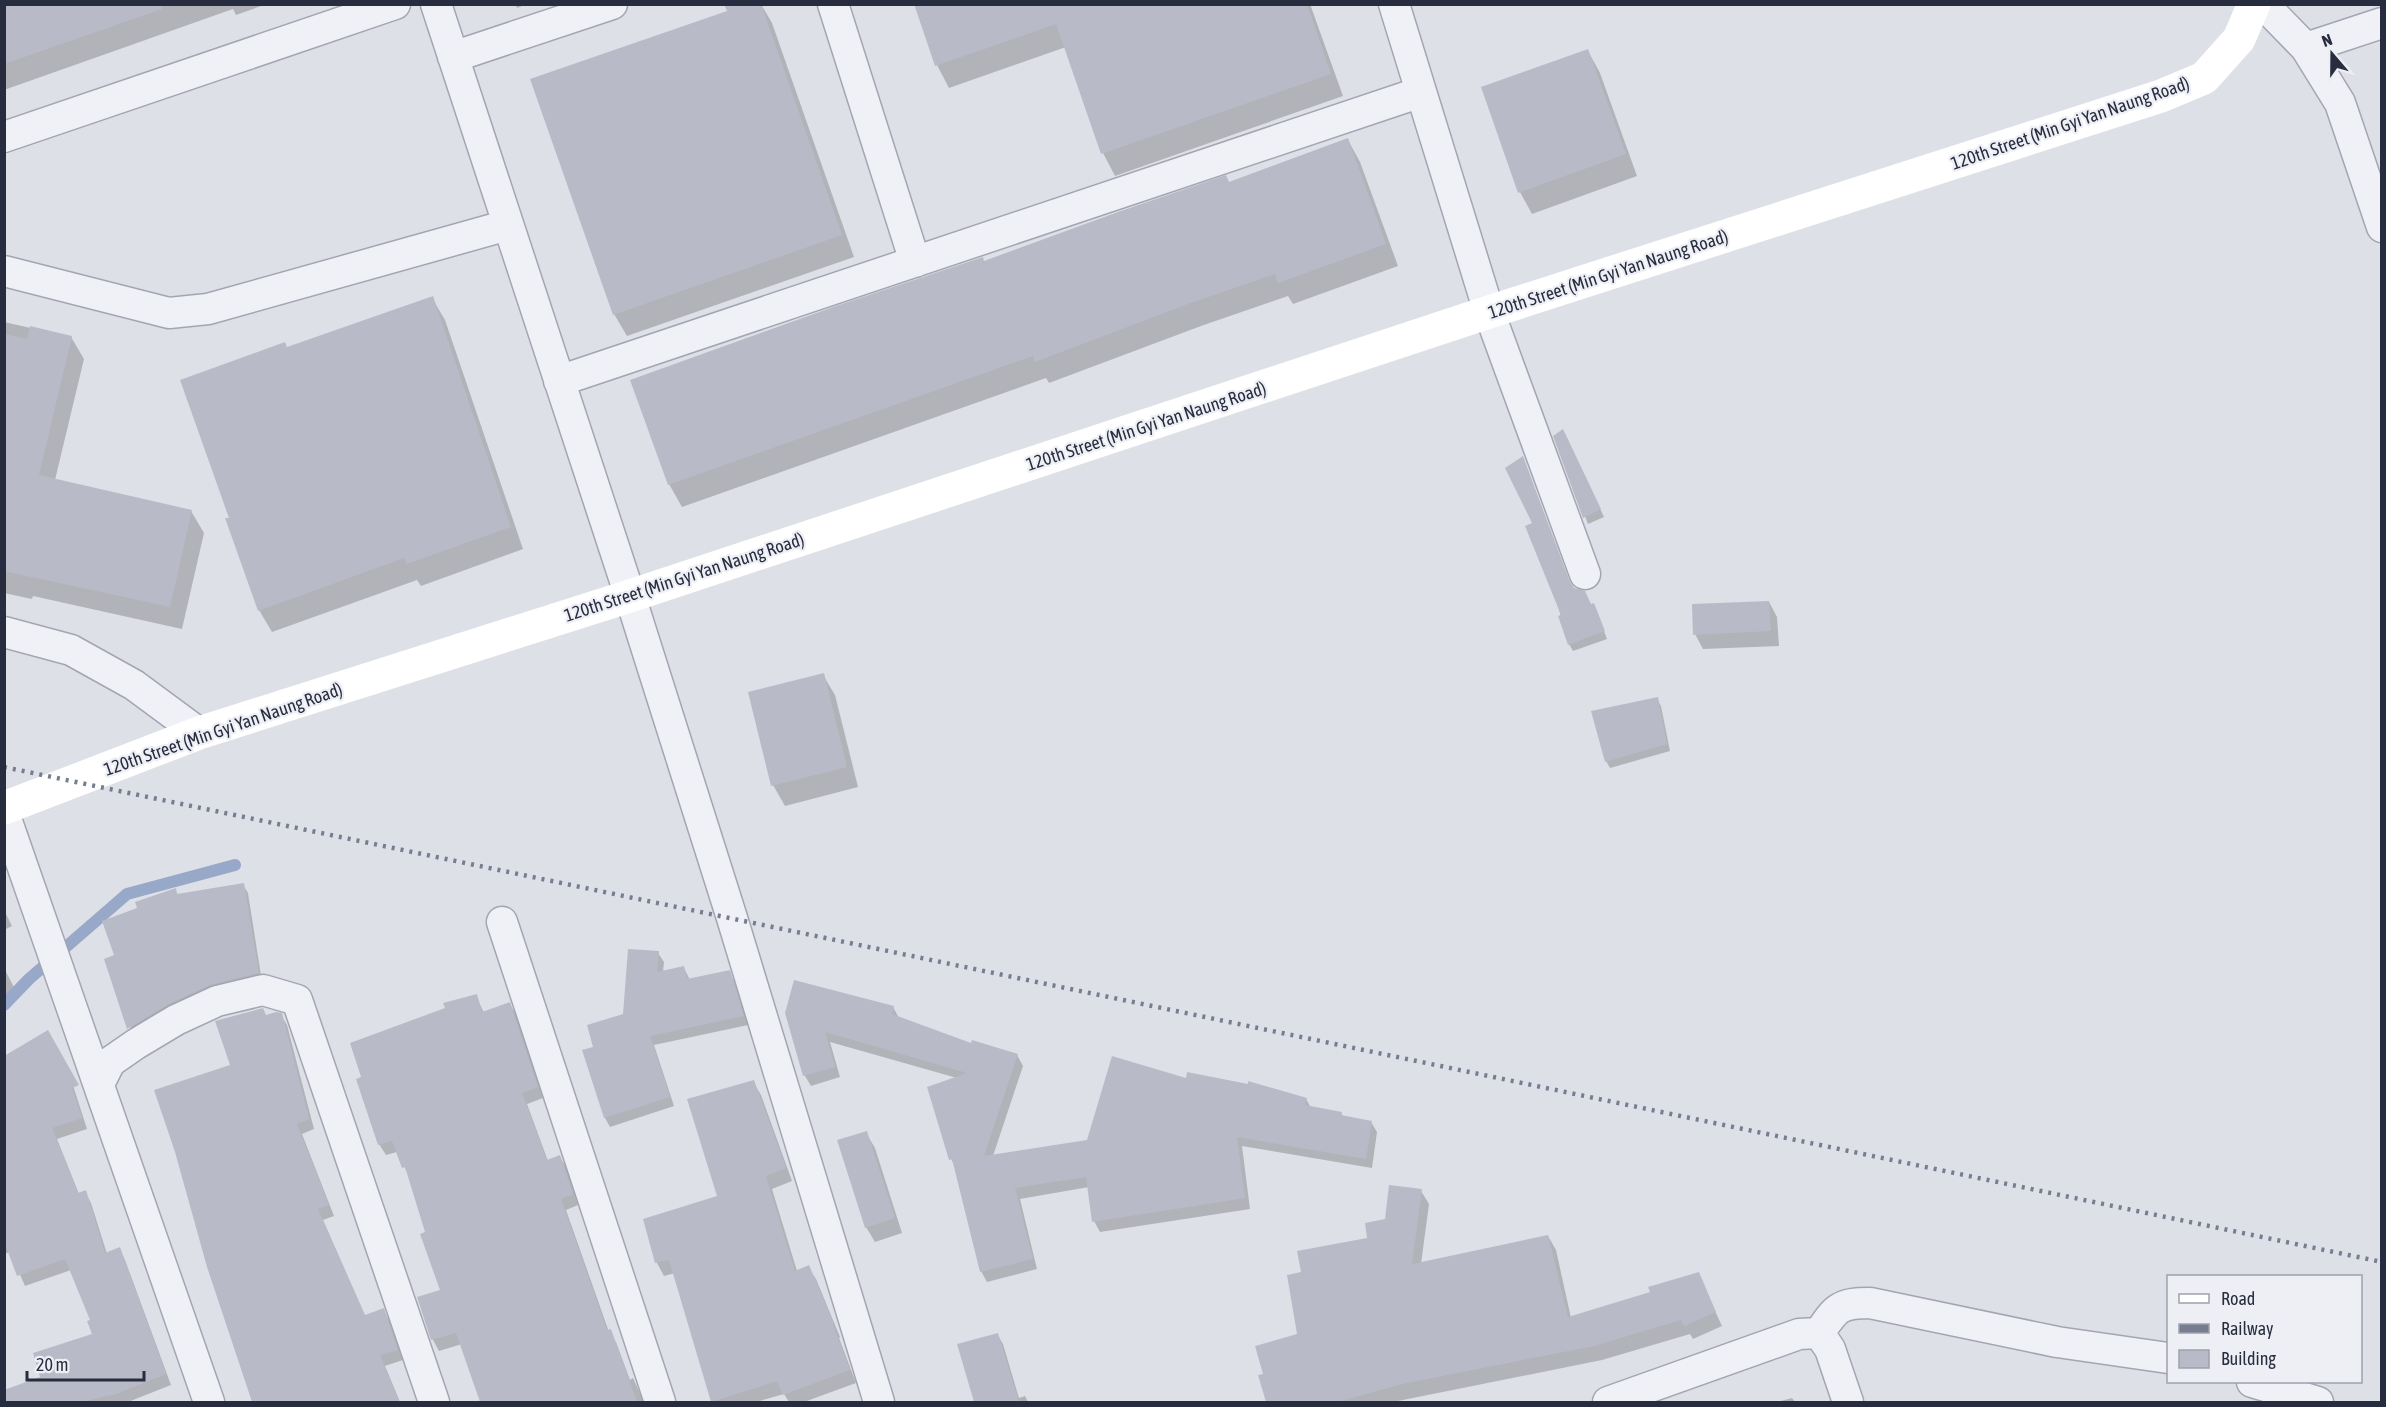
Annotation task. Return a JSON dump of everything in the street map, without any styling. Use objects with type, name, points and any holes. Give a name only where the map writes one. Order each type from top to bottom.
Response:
[{"type":"street","points":[[4,137],[395,4]]},
{"type":"street","points":[[436,4],[630,596],[732,918],[879,1402]]},
{"type":"street","points":[[453,57],[612,4]]},
{"type":"street","points":[[834,4],[915,262]]},
{"type":"street","points":[[1394,4],[1489,312],[1585,574]]},
{"type":"street","name":"120th Street (Min Gyi Yan Naung Road)","points":[[4,808],[199,733],[630,596],[1489,312],[2161,96],[2204,78],[2240,39],[2254,4]]},
{"type":"street","points":[[2263,4],[2306,48],[2340,103],[2382,227]]},
{"type":"street","points":[[2306,48],[2382,23]]},
{"type":"street","points":[[559,381],[1421,92]]},
{"type":"street","points":[[4,271],[169,313],[185,313],[208,309],[508,225]]},
{"type":"street","points":[[4,632],[71,650],[134,685],[199,733]]},
{"type":"street","points":[[4,813],[208,1402]]},
{"type":"street","points":[[502,922],[660,1402]]},
{"type":"street","points":[[99,1084],[110,1062],[176,1020],[217,1001],[263,990],[297,1000],[434,1402]]},
{"type":"street","points":[[1819,1333],[1833,1313],[1848,1303],[1870,1303],[2057,1342],[2167,1358]]},
{"type":"street","points":[[1608,1402],[1799,1334],[1819,1333]]},
{"type":"street","points":[[1819,1333],[1830,1348],[1848,1402]]},
{"type":"street","points":[[2255,1383],[2318,1402]]},
{"type":"building","points":[[4,4],[161,4],[162,9],[4,64]]},
{"type":"building","points":[[724,4],[761,4],[842,235],[613,315],[530,79],[727,11]]},
{"type":"building","points":[[914,4],[1307,4],[1331,74],[1101,154],[1056,24],[935,66]]},
{"type":"building","points":[[1588,49],[1626,154],[1518,193],[1481,87]]},
{"type":"building","points":[[1348,138],[1386,244],[1278,283],[1275,274],[1035,362],[1033,356],[668,485],[630,380],[833,307],[983,257],[984,261],[1226,175],[1229,182]]},
{"type":"building","points":[[433,296],[511,527],[407,564],[404,558],[258,611],[225,518],[229,518],[180,380],[285,342],[287,347]]},
{"type":"building","points":[[30,326],[72,336],[39,475],[192,510],[170,607],[4,571],[4,334],[27,339]]},
{"type":"building","points":[[1563,429],[1601,509],[1583,518],[1553,436]]},
{"type":"building","points":[[1523,456],[1569,580],[1574,588],[1585,591],[1591,604],[1594,603],[1605,631],[1568,645],[1558,616],[1561,615],[1525,526],[1532,523],[1505,468]]},
{"type":"building","points":[[1769,601],[1771,631],[1693,635],[1692,604]]},
{"type":"building","points":[[824,673],[847,767],[771,786],[748,692]]},
{"type":"building","points":[[1658,697],[1667,744],[1605,762],[1591,711]]},
{"type":"building","points":[[244,883],[259,973],[210,985],[169,1004],[127,1029],[104,959],[114,955],[102,921],[137,908],[135,902],[176,888],[177,894]]},
{"type":"building","points":[[628,949],[659,951],[657,972],[684,966],[687,979],[730,970],[744,1016],[650,1036],[670,1097],[604,1118],[582,1050],[593,1047],[587,1025],[623,1014]]},
{"type":"building","points":[[794,980],[894,1006],[892,1014],[971,1043],[972,1040],[1018,1054],[984,1156],[1087,1140],[1112,1056],[1186,1078],[1187,1072],[1248,1084],[1248,1081],[1307,1098],[1305,1105],[1372,1121],[1366,1159],[1237,1137],[1245,1198],[1092,1222],[1086,1177],[1015,1188],[1033,1259],[980,1272],[952,1159],[949,1160],[927,1087],[967,1073],[825,1032],[835,1067],[803,1076],[785,1013]]},
{"type":"building","points":[[477,994],[482,1012],[510,1002],[538,1087],[522,1093],[547,1160],[560,1155],[573,1194],[561,1199],[607,1330],[611,1329],[637,1402],[480,1402],[456,1333],[431,1340],[417,1297],[440,1290],[420,1234],[425,1232],[405,1167],[402,1168],[392,1141],[378,1145],[356,1079],[361,1077],[350,1043],[445,1008],[443,1003]]},
{"type":"building","points":[[263,1008],[266,1015],[282,1013],[309,1119],[297,1124],[329,1205],[318,1209],[365,1315],[384,1308],[398,1350],[380,1355],[399,1402],[252,1402],[207,1267],[175,1152],[154,1090],[230,1065],[215,1021]]},
{"type":"building","points":[[48,1030],[79,1085],[72,1088],[82,1118],[52,1128],[78,1193],[86,1190],[105,1253],[120,1247],[166,1374],[111,1396],[83,1402],[4,1402],[4,1390],[40,1377],[33,1353],[92,1334],[87,1321],[90,1320],[65,1259],[17,1276],[4,1241],[4,1056]]},
{"type":"building","points":[[754,1080],[786,1168],[766,1176],[795,1271],[809,1265],[834,1324],[850,1370],[783,1395],[777,1381],[711,1402],[669,1260],[655,1263],[643,1219],[717,1196],[687,1099]]},
{"type":"building","points":[[867,1131],[895,1218],[865,1228],[837,1140]]},
{"type":"building","points":[[1389,1185],[1422,1189],[1412,1264],[1548,1235],[1568,1317],[1650,1292],[1648,1287],[1699,1272],[1716,1312],[1684,1326],[1681,1320],[1594,1346],[1402,1384],[1338,1402],[1266,1402],[1258,1375],[1263,1374],[1255,1346],[1297,1334],[1287,1275],[1301,1272],[1297,1251],[1367,1238],[1365,1223],[1385,1219]]},
{"type":"building","points":[[998,1333],[1019,1402],[974,1402],[957,1344]]},
{"type":"waterway","points":[[4,1005],[29,979],[127,894],[235,865]]},
{"type":"railway","points":[[4,767],[2382,1262]]}]
